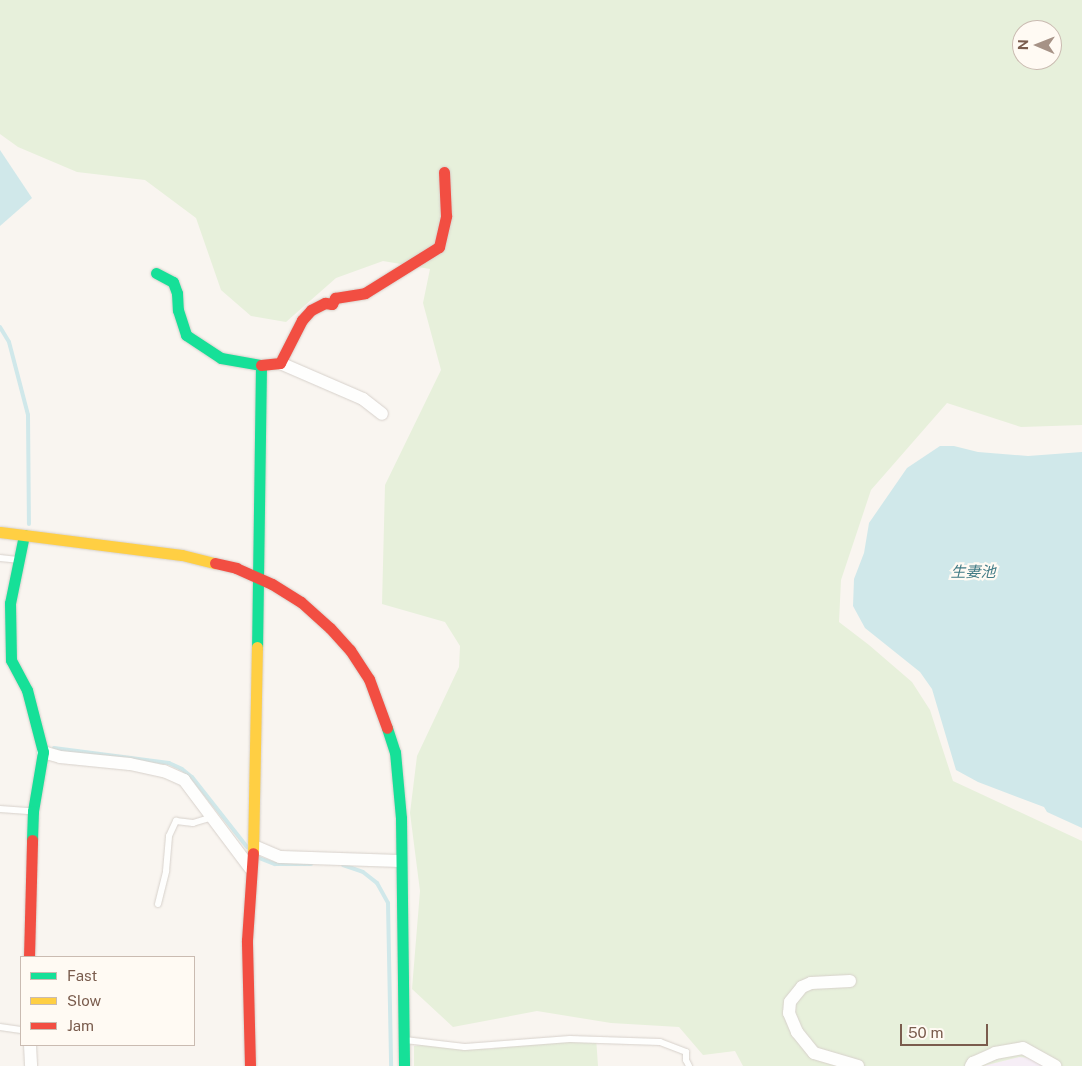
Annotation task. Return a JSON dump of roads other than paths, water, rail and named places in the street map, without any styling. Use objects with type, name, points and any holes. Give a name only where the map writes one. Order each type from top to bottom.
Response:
[{"type":"street","points":[[280,363],[302,320],[311,310],[325,303],[337,305],[334,298],[365,293],[387,281],[439,246],[446,216],[444,172]]},
{"type":"street","points":[[156,273],[173,282],[177,293],[178,310],[186,335],[221,358],[261,365],[280,363],[363,399],[382,414]]},
{"type":"street","points":[[250,1066],[247,940],[250,868],[254,846],[261,365]]},
{"type":"street","points":[[0,532],[182,554],[222,564],[257,577],[301,602],[350,650],[369,679],[384,714],[395,752],[401,818],[404,1066]]},
{"type":"street","points":[[24,535],[10,603],[5,659],[27,690],[43,752],[33,811],[29,956]]},
{"type":"street","points":[[43,752],[60,756],[130,764],[164,771],[184,780],[250,868]]},
{"type":"street","points":[[254,846],[280,857],[401,861]]},
{"type":"street","points":[[850,981],[811,983],[802,988],[790,1002],[789,1013],[797,1032],[814,1053],[858,1066]]},
{"type":"street","points":[[30,1046],[31,1066]]},
{"type":"street","points":[[972,1066],[973,1063],[995,1053],[1023,1048],[1055,1066]]},
{"type":"lane","points":[[0,558],[19,560]]},
{"type":"lane","points":[[0,808],[33,811]]},
{"type":"lane","points":[[158,904],[166,871],[169,836],[176,821],[193,823],[213,817]]},
{"type":"lane","points":[[0,1026],[20,1030]]},
{"type":"lane","points":[[403,1040],[465,1046],[570,1039],[660,1042],[686,1052],[686,1060],[689,1066]]},
{"type":"water","points":[[0,150],[32,198],[0,226]]},
{"type":"water","name":"生妻池","points":[[940,446],[954,446],[978,452],[1028,456],[1082,452],[1082,828],[1047,812],[1044,807],[978,782],[956,770],[932,689],[920,672],[865,628],[853,606],[854,579],[864,553],[869,523],[907,468]]},
{"type":"waterway","points":[[0,327],[9,342],[28,415],[29,524]]},
{"type":"waterway","points":[[54,748],[169,763],[182,769],[192,777],[247,847]]},
{"type":"waterway","points":[[259,858],[275,864],[311,864]]},
{"type":"waterway","points":[[343,865],[363,872],[377,883],[388,903],[391,1066]]}]
